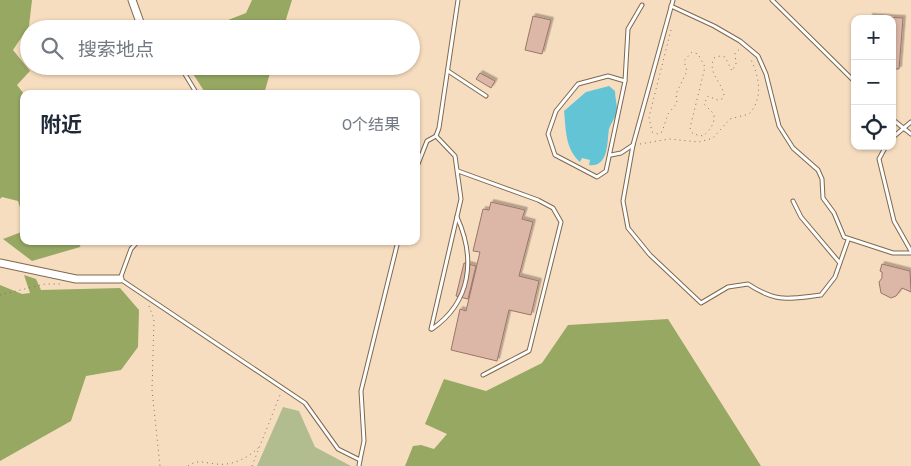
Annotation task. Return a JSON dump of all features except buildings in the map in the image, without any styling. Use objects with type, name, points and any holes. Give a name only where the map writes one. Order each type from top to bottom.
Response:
[{"type":"street","points":[[132,0],[139,20]]},
{"type":"street","points":[[0,263],[76,280],[120,280]]},
{"type":"lane","points":[[420,158],[426,141],[436,136],[439,128],[458,0]]},
{"type":"lane","points":[[673,0],[633,145],[623,201],[628,228],[650,255],[701,302],[728,287],[748,284],[766,296],[784,299],[821,295],[835,277],[848,240]]},
{"type":"lane","points":[[772,0],[851,78]]},
{"type":"lane","points":[[625,81],[608,76],[578,84],[556,111],[548,134],[555,155],[598,176],[606,171],[611,155],[625,81],[628,29],[642,5]]},
{"type":"lane","points":[[671,6],[714,26],[740,41],[758,56],[766,74],[779,126],[793,148],[818,170],[822,179],[823,198],[838,220],[840,232],[848,240],[893,253],[911,252],[894,221],[890,208],[888,190],[879,159],[884,150]]},
{"type":"lane","points":[[448,71],[486,96]]},
{"type":"lane","points":[[186,75],[195,90]]},
{"type":"lane","points":[[896,135],[911,122]]},
{"type":"lane","points":[[896,124],[911,134]]},
{"type":"lane","points":[[436,136],[455,156],[461,199],[431,329],[444,320],[455,307],[464,286],[469,255],[466,236],[457,217]]},
{"type":"lane","points":[[611,155],[621,153],[633,145]]},
{"type":"lane","points":[[458,171],[538,200],[553,208],[561,222],[529,351],[483,374]]},
{"type":"lane","points":[[793,201],[801,217],[839,262]]},
{"type":"lane","points":[[134,245],[131,249],[120,280],[305,403],[338,449],[360,460]]},
{"type":"lane","points":[[359,466],[364,440],[361,391],[397,245]]},
{"type":"path","points":[[667,20],[672,29],[649,117],[652,132],[658,134],[662,132],[668,114],[675,109],[677,103],[676,94],[687,71],[684,61],[692,52],[698,54],[705,66],[690,128],[693,134],[702,136],[708,132],[712,127],[714,114],[704,104],[705,99],[708,96],[717,100],[722,99],[724,95],[712,71],[712,63],[714,58],[720,56],[725,58],[732,71],[736,64],[735,52],[741,49]]},
{"type":"path","points":[[633,145],[669,139],[699,142],[713,138],[730,119],[749,114],[758,100],[759,87],[754,65],[748,54]]},
{"type":"path","points":[[0,295],[45,284],[57,285],[63,283]]},
{"type":"path","points":[[145,296],[154,319],[152,390],[160,466]]},
{"type":"path","points":[[252,466],[283,387]]},
{"type":"path","points":[[188,466],[201,461],[218,464],[246,459],[260,446]]},
{"type":"green space","points":[[0,0],[32,0],[30,20],[20,20],[20,40],[13,50],[20,59],[20,75],[26,75],[17,85],[21,90],[20,207],[18,201],[2,197],[0,199]]},
{"type":"green space","points":[[252,0],[292,0],[286,20],[228,20],[246,13]]},
{"type":"green space","points":[[194,75],[269,75],[265,90],[203,90]]},
{"type":"green space","points":[[20,233],[20,245],[80,245],[80,247],[32,261],[3,239]]},
{"type":"green space","points":[[24,275],[36,279],[41,290],[120,288],[139,310],[138,347],[121,370],[86,376],[71,421],[0,461],[0,285],[22,294],[30,293]]},
{"type":"green space","points":[[668,319],[761,466],[405,466],[413,446],[421,445],[434,449],[447,434],[425,424],[444,379],[486,391],[542,363],[568,325]]},
{"type":"green space","points":[[283,407],[299,411],[315,447],[351,466],[257,466]]},
{"type":"water","points":[[609,86],[615,91],[617,108],[609,129],[606,153],[604,158],[596,165],[589,165],[590,160],[582,158],[580,162],[571,151],[567,138],[564,111],[586,92]]}]
